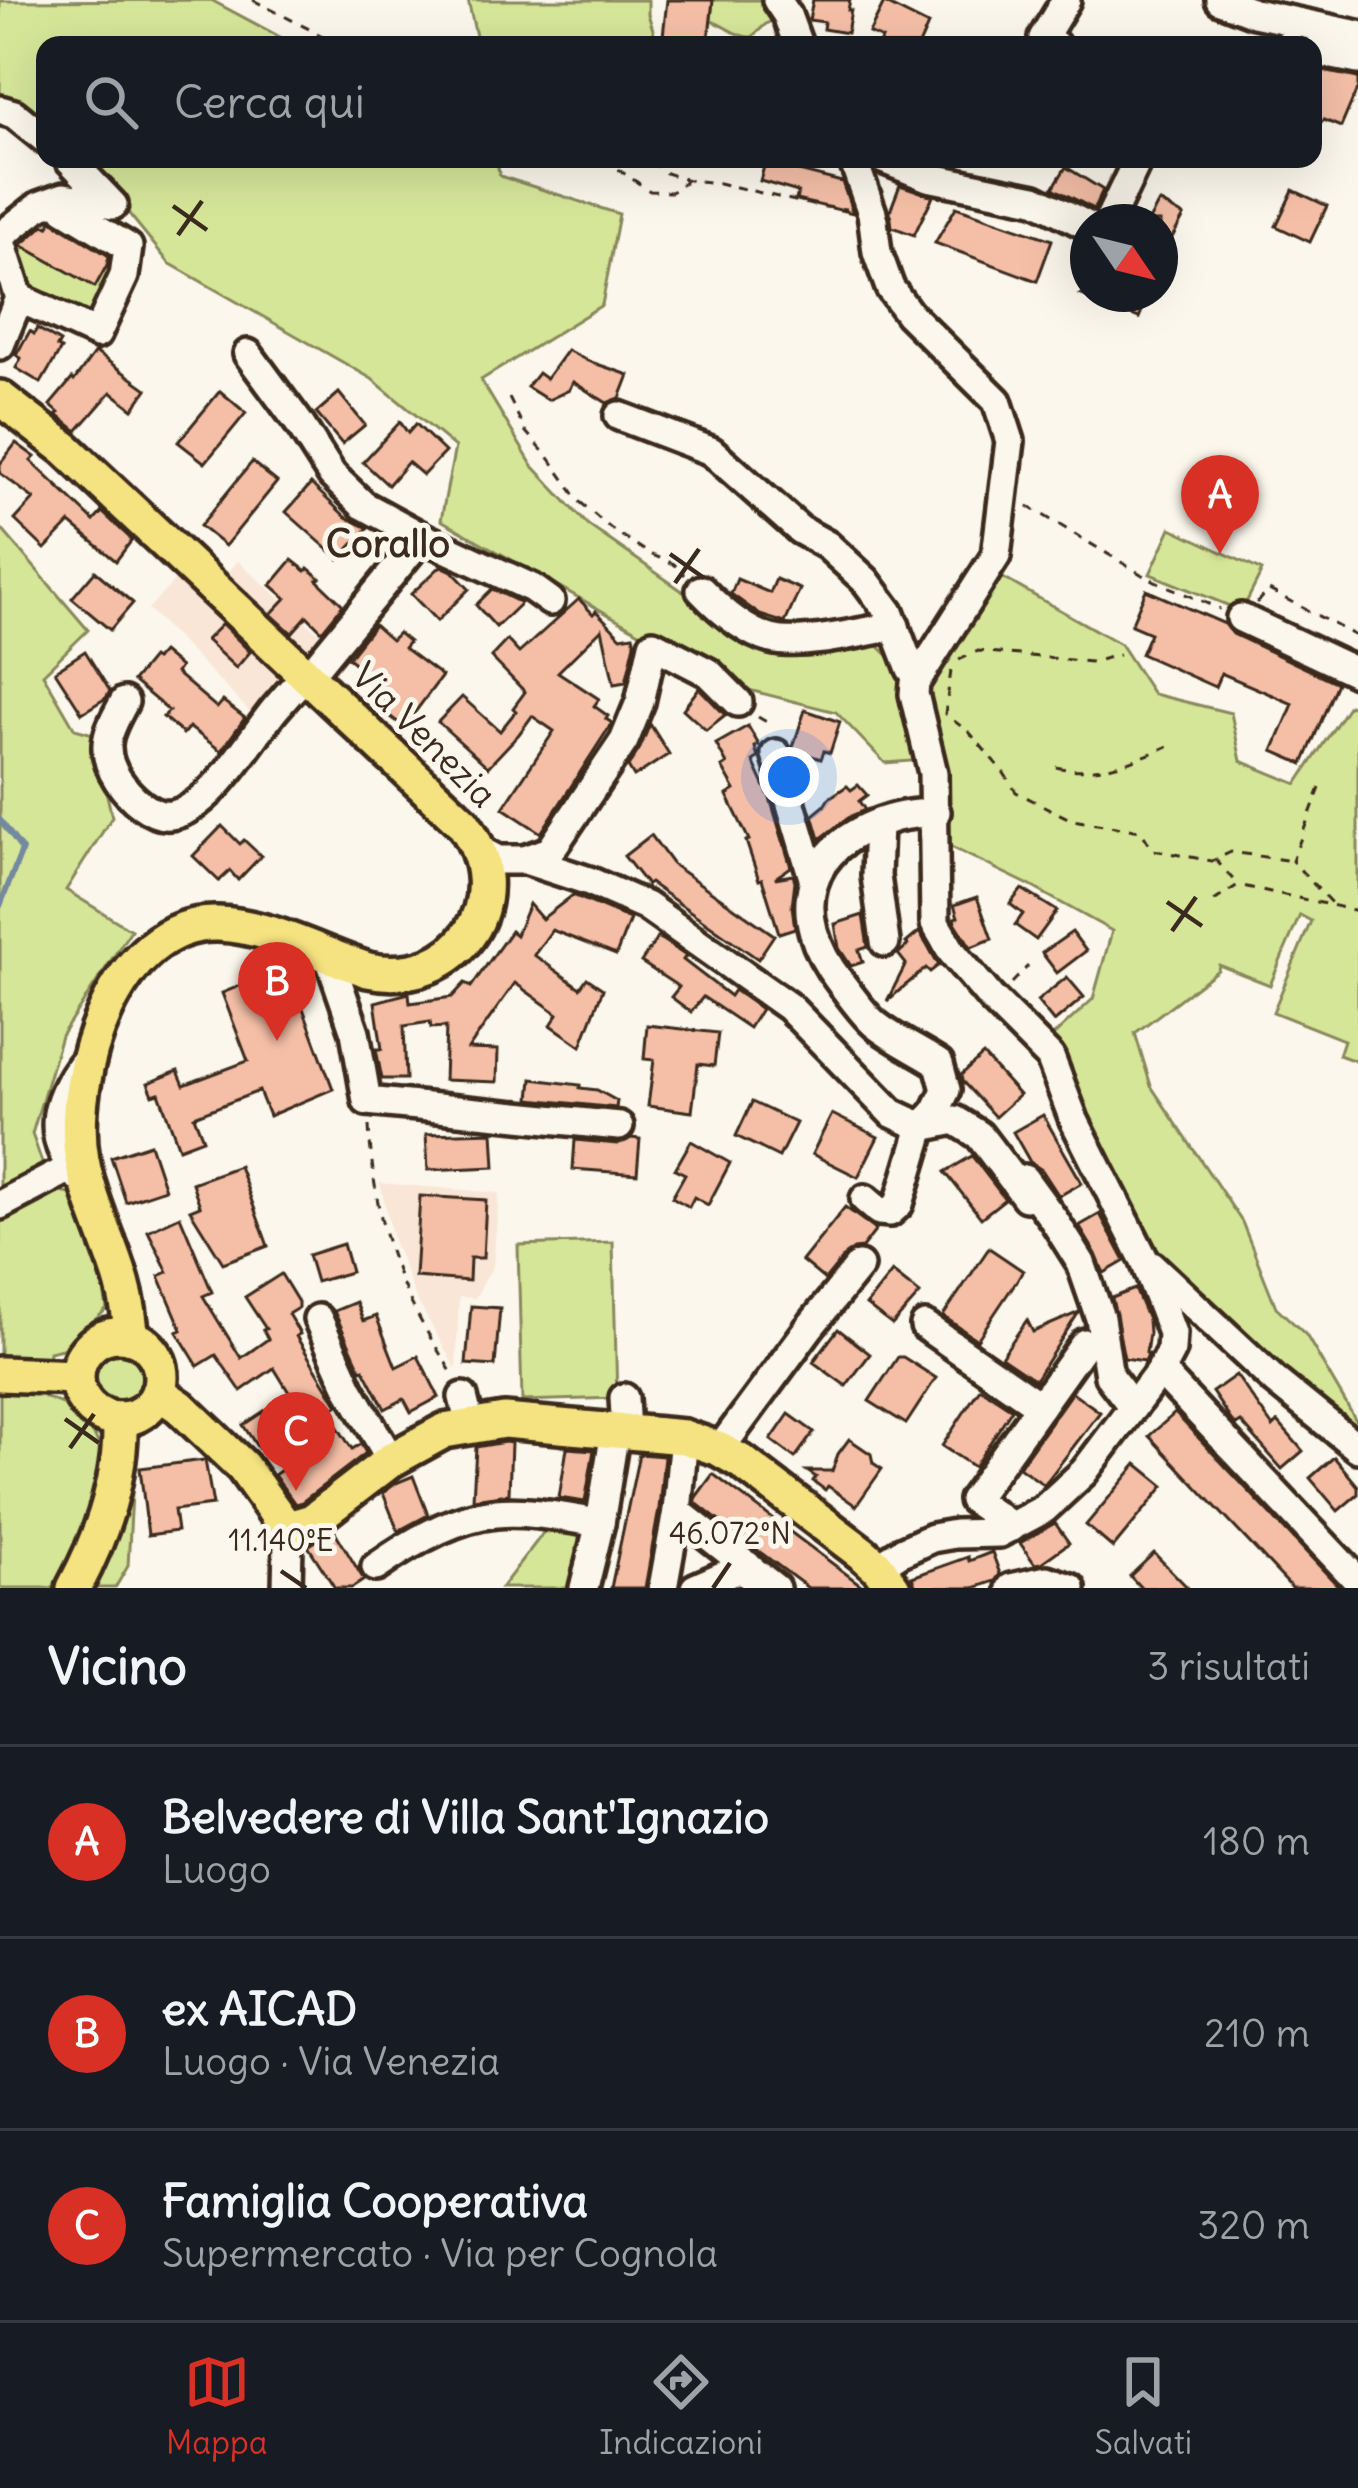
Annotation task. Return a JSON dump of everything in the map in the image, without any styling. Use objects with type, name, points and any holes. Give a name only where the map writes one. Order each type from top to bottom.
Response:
[{"type":"main road","name":"Via Venezia","points":[[0,398],[66,449],[463,823],[479,850],[485,880],[482,909],[465,941],[444,960],[415,972],[385,974],[249,929],[217,924],[184,930],[158,942],[127,971],[93,1049],[72,1174],[123,1278],[130,1337],[157,1358],[158,1392]]},
{"type":"main road","points":[[130,1337],[106,1337],[80,1362],[76,1377],[82,1399],[106,1414],[142,1412],[158,1392],[201,1425],[243,1467],[285,1526],[312,1521],[391,1460],[444,1431],[463,1401],[504,1421],[622,1420],[719,1449],[742,1462],[886,1577]]},
{"type":"main road","points":[[0,1374],[76,1377]]},
{"type":"main road","points":[[74,1588],[98,1537],[117,1476],[106,1414]]},
{"type":"street","points":[[777,0],[795,36]]},
{"type":"street","points":[[1044,36],[1066,0]]},
{"type":"street","points":[[1220,0],[1254,13],[1358,35]]},
{"type":"street","points":[[1322,53],[1358,61]]},
{"type":"street","points":[[0,110],[14,114],[36,132]]},
{"type":"street","points":[[0,346],[20,298],[0,238],[39,206],[64,197],[113,205],[78,168]]},
{"type":"street","points":[[856,168],[890,287],[909,314],[997,401],[1010,441],[996,556],[918,676],[914,694],[934,772],[935,923],[952,952],[1049,1058],[1074,1120],[1144,1259],[1172,1333],[1171,1350],[1160,1371],[1066,1492],[999,1533],[932,1538],[902,1552],[886,1577]]},
{"type":"street","points":[[906,168],[1036,199],[1070,217]]},
{"type":"street","points":[[1117,204],[1134,168]]},
{"type":"street","points":[[20,298],[97,334],[124,276],[128,247],[65,209]]},
{"type":"street","points":[[248,354],[332,475],[363,505],[550,601]]},
{"type":"street","points":[[619,416],[711,452],[800,530],[827,545],[866,581],[889,613],[918,676]]},
{"type":"street","points":[[124,702],[106,733],[107,757],[117,778],[147,809],[164,816],[178,814],[206,796],[422,537]]},
{"type":"street","points":[[701,590],[722,612],[769,638],[790,641],[895,626]]},
{"type":"street","points":[[1241,619],[1358,673]]},
{"type":"street","points":[[525,860],[550,851],[624,741],[640,702],[653,644],[710,673],[738,702]]},
{"type":"street","points":[[776,754],[813,878]]},
{"type":"street","points":[[865,1199],[879,1211],[890,1213],[899,1204],[922,1127],[946,1090],[939,1064],[874,1024],[821,957],[807,903],[813,878],[834,848],[892,818],[936,812]]},
{"type":"street","points":[[878,824],[876,876],[885,942]]},
{"type":"street","points":[[479,850],[498,860],[525,860],[589,881],[646,906],[789,1007],[892,1113],[922,1127],[955,1120],[1004,1150],[1081,1263],[1100,1318],[1109,1376],[1133,1407]]},
{"type":"street","points":[[329,957],[355,1032],[367,1101],[619,1126]]},
{"type":"street","points":[[979,1136],[1026,1197]]},
{"type":"street","points":[[0,1205],[72,1174]]},
{"type":"street","points":[[1144,1259],[1275,1381],[1358,1448]]},
{"type":"street","points":[[719,1449],[860,1266]]},
{"type":"street","points":[[318,1319],[349,1388],[391,1460]]},
{"type":"street","points":[[925,1326],[1040,1406]]},
{"type":"street","points":[[1012,1527],[973,1499],[1085,1343]]},
{"type":"street","points":[[1160,1371],[1358,1581]]},
{"type":"street","points":[[584,1588],[622,1420]]},
{"type":"street","points":[[663,1588],[684,1437]]},
{"type":"street","points":[[677,1511],[750,1576],[775,1588]]},
{"type":"street","points":[[376,1567],[408,1545],[492,1514],[527,1513],[600,1523]]},
{"type":"street","points":[[285,1526],[288,1575],[306,1588]]},
{"type":"street","points":[[695,1588],[750,1576]]},
{"type":"street","points":[[1011,1588],[1047,1580],[1071,1588]]},
{"type":"path","points":[[253,0],[323,36]]},
{"type":"path","points":[[616,168],[650,191],[671,192],[688,180]]},
{"type":"path","points":[[660,168],[688,180],[872,213]]},
{"type":"path","points":[[509,398],[526,432],[579,500],[610,528],[674,564],[701,590]]},
{"type":"path","points":[[1028,506],[1146,577],[1241,619],[1269,590],[1358,637]]},
{"type":"path","points":[[1119,655],[1091,662],[978,651],[952,664],[945,714],[970,734],[1016,792],[1072,820],[1141,831],[1153,850],[1215,859],[1231,852],[1292,861],[1335,906]]},
{"type":"path","points":[[1056,767],[1075,771],[1108,767],[1168,746]]},
{"type":"path","points":[[1292,861],[1320,788]]},
{"type":"path","points":[[1215,859],[1238,885],[1358,911]]},
{"type":"path","points":[[1214,901],[1238,885]]},
{"type":"path","points":[[367,1101],[371,1170],[383,1227],[405,1292],[463,1401]]},
{"type":"shaded area","points":[[238,561],[329,642],[310,667],[220,582]]},
{"type":"shaded area","points":[[178,577],[292,685],[264,726],[148,609]]},
{"type":"shaded area","points":[[380,1183],[499,1193],[493,1266],[475,1298],[459,1297],[456,1369],[416,1298],[394,1243]]},
{"type":"green space","points":[[211,0],[278,36],[36,36],[36,127],[0,120],[0,1]]},
{"type":"green space","points":[[468,0],[648,0],[655,36],[476,36]]},
{"type":"green space","points":[[713,0],[770,0],[779,17],[753,36],[711,21]]},
{"type":"green space","points":[[86,168],[498,168],[500,176],[619,214],[602,305],[481,380],[532,465],[588,525],[708,609],[734,626],[871,639],[907,674],[925,760],[885,763],[836,712],[737,687],[441,520],[455,447],[372,379],[169,263]]},
{"type":"green space","points":[[20,244],[95,286],[108,264],[114,275],[96,311],[86,318],[35,294],[23,276]]},
{"type":"green space","points":[[0,527],[88,630],[43,674],[75,729],[93,734],[112,817],[66,890],[131,930],[61,1036],[32,1134],[52,1191],[71,1194],[104,1290],[107,1309],[62,1349],[49,1352],[44,1397],[62,1404],[100,1447],[91,1501],[108,1506],[134,1458],[128,1566],[115,1588],[0,1588]]},
{"type":"green space","points":[[1171,528],[1262,571],[1242,611],[1150,574]]},
{"type":"green space","points":[[996,574],[1120,644],[1153,694],[1231,713],[1241,761],[1297,784],[1349,705],[1358,708],[1358,1062],[1339,1055],[1344,1040],[1273,1012],[1311,921],[1300,915],[1270,985],[1219,965],[1135,1033],[1151,1086],[1242,1222],[1276,1307],[1306,1335],[1358,1424],[1358,1435],[1167,1274],[1126,1211],[1052,1037],[1093,999],[1112,931],[945,844],[927,709],[932,666]]},
{"type":"green space","points":[[613,1242],[617,1398],[522,1401],[518,1245]]},
{"type":"green space","points":[[121,1351],[139,1359],[147,1377],[139,1395],[121,1403],[103,1395],[95,1377],[103,1359]]},
{"type":"green space","points":[[547,1528],[590,1538],[578,1588],[501,1588]]},
{"type":"building","points":[[667,0],[713,0],[709,36],[663,36]]},
{"type":"building","points":[[813,0],[850,0],[847,33],[823,29],[824,22],[809,20]]},
{"type":"building","points":[[884,3],[928,25],[923,36],[869,33]]},
{"type":"building","points":[[1322,74],[1358,78],[1341,127],[1322,122]]},
{"type":"building","points":[[764,168],[787,168],[842,182],[853,213],[796,200],[798,192],[760,181]]},
{"type":"building","points":[[1065,168],[1103,190],[1096,204],[1084,204],[1053,188]]},
{"type":"building","points":[[900,185],[933,196],[914,235],[892,227],[890,211]]},
{"type":"building","points":[[1293,190],[1327,206],[1310,242],[1276,226]]},
{"type":"building","points":[[956,207],[1052,240],[1037,281],[935,243]]},
{"type":"building","points":[[52,221],[109,256],[95,287],[21,245]]},
{"type":"building","points":[[37,328],[60,342],[57,347],[61,349],[41,383],[16,368],[21,358],[16,355],[30,331],[34,334]]},
{"type":"building","points":[[567,350],[629,375],[620,398],[607,403],[573,382],[569,390],[548,400],[527,387],[538,373],[546,379]]},
{"type":"building","points":[[95,352],[147,389],[133,409],[111,392],[77,431],[50,405]]},
{"type":"building","points":[[220,391],[246,413],[205,463],[178,442]]},
{"type":"building","points":[[339,393],[365,425],[342,444],[316,413]]},
{"type":"building","points":[[400,422],[408,433],[416,424],[445,452],[423,475],[408,462],[388,485],[363,462]]},
{"type":"building","points":[[16,443],[94,521],[102,512],[132,540],[116,561],[70,523],[45,549],[15,520],[34,499],[0,473],[0,464]]},
{"type":"building","points":[[252,462],[277,482],[225,546],[200,526]]},
{"type":"building","points":[[311,484],[346,517],[368,528],[339,559],[286,512]]},
{"type":"building","points":[[292,560],[320,578],[317,580],[343,605],[322,631],[307,616],[292,633],[271,614],[286,598],[271,585]]},
{"type":"building","points":[[441,566],[469,589],[437,621],[411,594]]},
{"type":"building","points":[[95,571],[133,603],[110,630],[72,598]]},
{"type":"building","points":[[737,579],[770,593],[776,579],[800,589],[785,623],[760,615],[731,594]]},
{"type":"building","points":[[492,589],[521,603],[496,627],[476,605]]},
{"type":"building","points":[[1146,590],[1225,624],[1233,634],[1337,683],[1303,764],[1273,751],[1293,704],[1221,673],[1215,687],[1141,654],[1150,633],[1131,625]]},
{"type":"building","points":[[579,599],[621,637],[633,635],[635,643],[626,682],[614,684],[602,629],[558,672],[599,699],[594,706],[612,723],[541,833],[503,808],[554,731],[532,716],[488,767],[438,722],[462,697],[500,731],[525,692],[491,657],[507,640],[519,653]]},
{"type":"building","points":[[222,624],[250,652],[236,668],[206,640]]},
{"type":"building","points":[[374,625],[391,640],[398,633],[409,642],[404,648],[442,676],[404,727],[379,708],[390,692],[348,658]]},
{"type":"building","points":[[85,651],[110,691],[82,713],[55,671]]},
{"type":"building","points":[[162,652],[180,667],[176,673],[217,708],[223,701],[245,718],[221,751],[189,727],[183,734],[163,717],[169,711],[133,681]]},
{"type":"building","points":[[699,688],[725,715],[706,730],[683,709]]},
{"type":"building","points":[[805,710],[840,722],[830,753],[824,751],[821,759],[793,747]]},
{"type":"building","points":[[650,724],[669,754],[634,777],[628,767]]},
{"type":"building","points":[[748,726],[759,745],[755,747],[758,758],[753,761],[791,867],[775,878],[793,875],[795,881],[795,928],[779,933],[749,840],[727,795],[735,790],[716,744]]},
{"type":"building","points":[[858,785],[867,795],[859,801],[865,810],[820,839],[813,815],[847,786],[851,790]]},
{"type":"building","points":[[222,826],[261,856],[238,880],[230,871],[219,881],[193,856]]},
{"type":"building","points":[[651,835],[673,865],[774,935],[758,959],[647,885],[624,856]]},
{"type":"building","points":[[1022,889],[1057,911],[1036,940],[1015,925],[1023,914],[1010,904]]},
{"type":"building","points":[[573,895],[630,919],[616,955],[552,930],[534,955],[580,988],[587,978],[603,989],[581,1046],[551,1025],[558,1014],[515,983],[468,1049],[498,1050],[497,1082],[444,1080],[446,1027],[431,1028],[430,1022],[404,1026],[406,1079],[382,1079],[375,1002],[409,993],[410,1003],[452,997],[465,983],[471,987],[511,931],[516,935],[529,904],[542,919]]},
{"type":"building","points":[[977,897],[992,939],[971,947],[955,922],[954,905]]},
{"type":"building","points":[[863,915],[868,947],[859,950],[863,962],[851,966],[839,948],[835,924]]},
{"type":"building","points":[[919,932],[939,965],[930,972],[926,968],[887,1001],[906,964],[898,954]]},
{"type":"building","points":[[1072,932],[1086,951],[1057,973],[1042,953]]},
{"type":"building","points":[[658,937],[730,996],[734,990],[761,1009],[749,1028],[703,997],[691,1012],[671,997],[679,987],[641,962]]},
{"type":"building","points":[[269,974],[278,987],[294,984],[333,1089],[269,1116],[259,1091],[194,1116],[203,1139],[179,1148],[159,1093],[153,1095],[148,1083],[178,1071],[184,1085],[248,1061],[222,993]]},
{"type":"building","points":[[1067,977],[1084,997],[1054,1022],[1037,1001]]},
{"type":"building","points":[[647,1025],[718,1033],[714,1066],[698,1064],[692,1112],[648,1106],[654,1060],[644,1059]]},
{"type":"building","points":[[983,1055],[1019,1095],[995,1117],[962,1081],[961,1075]]},
{"type":"building","points":[[532,1079],[597,1090],[617,1101],[616,1108],[530,1099]]},
{"type":"building","points":[[752,1102],[796,1123],[779,1157],[736,1136]]},
{"type":"building","points":[[832,1114],[878,1137],[858,1177],[812,1154]]},
{"type":"building","points":[[1043,1115],[1082,1183],[1059,1196],[1042,1170],[1030,1162],[1013,1132]]},
{"type":"building","points":[[493,1132],[495,1167],[428,1170],[426,1134]]},
{"type":"building","points":[[640,1139],[637,1174],[573,1169],[575,1140],[617,1144]]},
{"type":"building","points":[[691,1141],[730,1163],[708,1205],[694,1197],[689,1207],[672,1197],[685,1174],[675,1169]]},
{"type":"building","points":[[150,1144],[165,1189],[126,1202],[111,1157]]},
{"type":"building","points":[[972,1156],[1005,1199],[981,1218],[945,1172]]},
{"type":"building","points":[[239,1166],[268,1246],[223,1263],[190,1210],[200,1206],[192,1183]]},
{"type":"building","points":[[420,1196],[486,1200],[483,1258],[470,1258],[469,1281],[415,1277]]},
{"type":"building","points":[[845,1207],[876,1230],[862,1248],[845,1255],[825,1280],[802,1261]]},
{"type":"building","points":[[1100,1214],[1125,1261],[1104,1273],[1079,1226]]},
{"type":"building","points":[[180,1216],[212,1292],[203,1296],[241,1358],[268,1339],[245,1297],[281,1274],[298,1302],[298,1308],[288,1314],[300,1334],[296,1336],[338,1405],[328,1412],[352,1449],[361,1444],[366,1453],[302,1502],[295,1504],[274,1475],[321,1443],[305,1418],[258,1448],[243,1425],[290,1394],[274,1368],[241,1391],[216,1355],[198,1366],[177,1332],[182,1330],[159,1276],[168,1272],[148,1231]]},
{"type":"building","points":[[343,1244],[351,1272],[316,1282],[308,1255]]},
{"type":"building","points":[[989,1248],[1023,1271],[977,1340],[943,1316]]},
{"type":"building","points":[[892,1272],[920,1294],[892,1325],[866,1305]]},
{"type":"building","points":[[1135,1289],[1148,1320],[1145,1361],[1124,1358],[1112,1298]]},
{"type":"building","points":[[356,1302],[363,1321],[376,1316],[396,1367],[418,1356],[439,1397],[411,1412],[404,1399],[385,1409],[334,1311]]},
{"type":"building","points":[[471,1306],[500,1308],[495,1366],[466,1364]]},
{"type":"building","points":[[1079,1312],[1035,1380],[1001,1357],[1027,1320],[1033,1332]]},
{"type":"building","points":[[838,1329],[870,1354],[846,1386],[813,1362]]},
{"type":"building","points":[[898,1357],[936,1378],[906,1424],[869,1401]]},
{"type":"building","points":[[1236,1375],[1273,1427],[1278,1422],[1303,1451],[1282,1469],[1241,1422],[1236,1425],[1231,1420],[1212,1392]]},
{"type":"building","points":[[980,1388],[1012,1409],[974,1467],[942,1446]]},
{"type":"building","points":[[1072,1392],[1100,1412],[1044,1485],[1019,1467]]},
{"type":"building","points":[[1175,1413],[1340,1588],[1292,1588],[1149,1436]]},
{"type":"building","points":[[789,1414],[814,1432],[795,1458],[771,1440]]},
{"type":"building","points":[[849,1439],[871,1454],[873,1463],[882,1469],[856,1506],[828,1486],[825,1490],[807,1471],[832,1471]]},
{"type":"building","points":[[511,1443],[509,1494],[473,1499],[476,1447]]},
{"type":"building","points":[[567,1448],[594,1450],[585,1502],[559,1498]]},
{"type":"building","points":[[639,1454],[664,1456],[645,1588],[611,1588]]},
{"type":"building","points":[[1334,1457],[1358,1486],[1358,1494],[1338,1511],[1310,1478]]},
{"type":"building","points":[[205,1460],[213,1505],[174,1510],[177,1531],[148,1535],[140,1468]]},
{"type":"building","points":[[1137,1464],[1164,1486],[1113,1548],[1086,1525]]},
{"type":"building","points":[[713,1474],[865,1588],[808,1588],[733,1532],[696,1503]]},
{"type":"building","points":[[413,1476],[428,1515],[398,1531],[383,1493]]},
{"type":"building","points":[[1055,1523],[1069,1543],[1035,1564],[1020,1543]]},
{"type":"building","points":[[334,1530],[364,1580],[352,1588],[335,1588],[308,1546]]},
{"type":"building","points":[[992,1552],[1000,1574],[995,1581],[974,1588],[916,1588],[912,1577]]},
{"type":"building","points":[[1154,1553],[1188,1588],[1141,1588],[1130,1576]]},
{"type":"waterway","points":[[0,820],[22,850],[0,906]]},
{"type":"place","name":"Belvedere di Villa Sant'Ignazio","points":[[1220,554]]},
{"type":"place","name":"ex AICAD","points":[[277,1041]]},
{"type":"place","name":"Famiglia Cooperativa","points":[[296,1491]]},
{"type":"district","name":"Corallo","points":[[388,543]]}]
